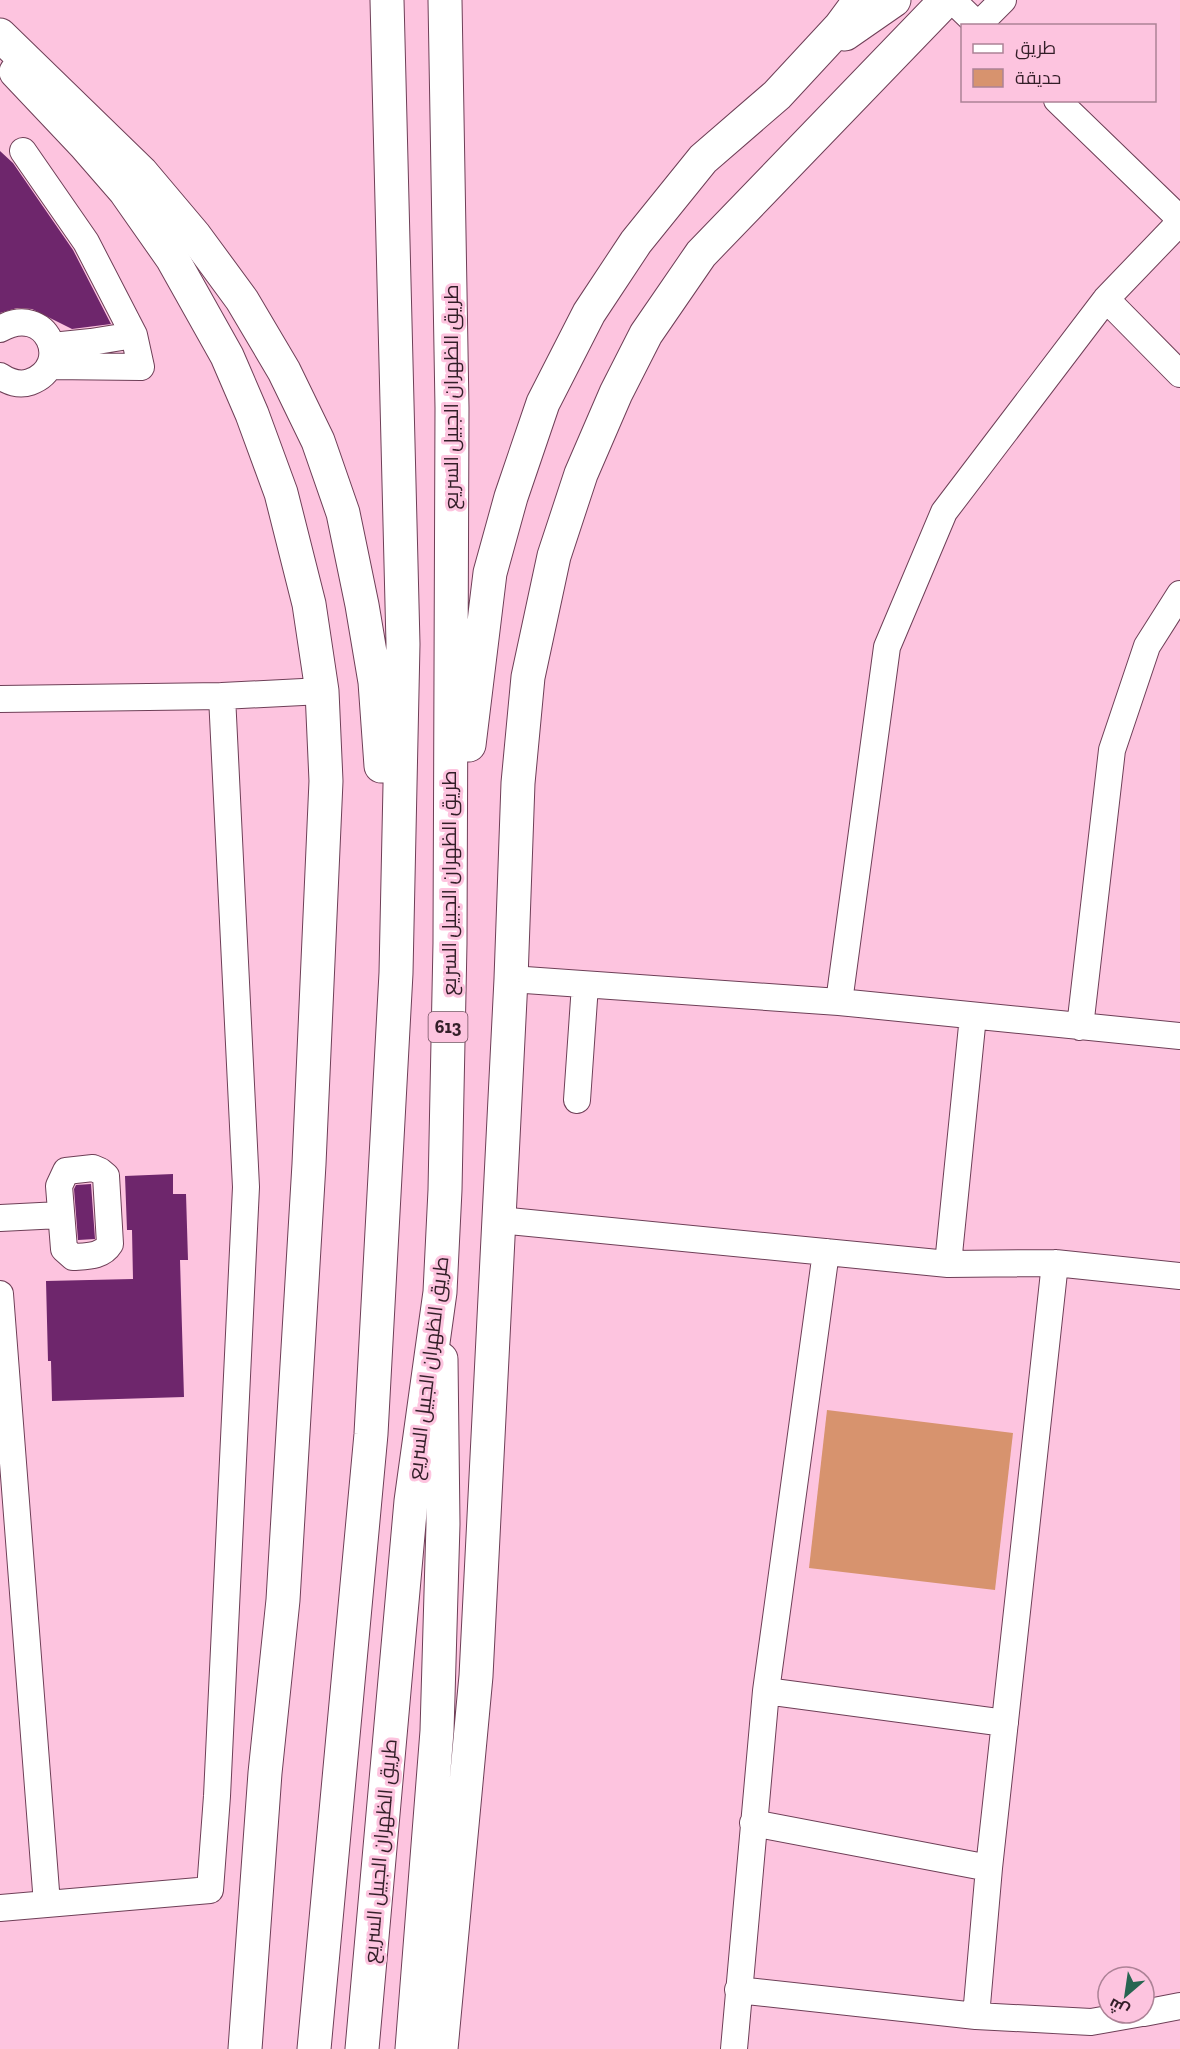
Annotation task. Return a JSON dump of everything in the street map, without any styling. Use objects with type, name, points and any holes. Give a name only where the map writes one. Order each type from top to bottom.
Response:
[{"type":"main road","points":[[314,2049],[371,1434],[396,973],[403,644],[387,0]]},
{"type":"main road","name":"طريق الظهران الجبيل السريع","points":[[362,2049],[411,1502],[440,1292],[446,1190],[450,943],[452,408],[445,0]]},
{"type":"main road","points":[[777,95],[840,27],[860,0]]},
{"type":"main road","points":[[450,943],[477,673],[490,573],[511,497],[543,403],[589,314],[636,242],[704,159],[849,30],[894,0]]},
{"type":"main road","points":[[441,2049],[476,1676],[511,979],[518,783],[528,677],[554,556],[581,474],[616,393],[646,334],[701,254],[946,0]]},
{"type":"main road","points":[[0,34],[141,172],[195,236],[242,300],[284,371],[318,441],[343,513],[363,605],[375,682],[396,973]]},
{"type":"main road","points":[[0,55],[86,145],[125,191],[172,258],[227,356],[252,414],[281,493],[309,604],[322,691],[326,781],[308,1176],[283,1600],[265,1773],[245,2049]]},
{"type":"main road","points":[[412,2049],[437,1731],[443,1524],[440,1292]]},
{"type":"street","points":[[952,0],[978,24]]},
{"type":"street","points":[[980,24],[1003,0]]},
{"type":"street","points":[[839,1002],[887,647],[944,512],[1106,299],[1180,221],[1059,102]]},
{"type":"street","points":[[23,152],[86,242],[134,335],[141,367],[51,356]]},
{"type":"street","points":[[1106,299],[1180,374]]},
{"type":"street","points":[[0,329],[15,322],[31,323],[45,332],[51,356],[39,379],[24,384],[8,382],[0,375]]},
{"type":"street","points":[[1080,1027],[1112,750],[1147,646],[1180,594]]},
{"type":"street","points":[[0,699],[222,696],[322,691]]},
{"type":"street","points":[[0,1908],[210,1890],[217,1796],[246,1187],[222,696]]},
{"type":"street","points":[[511,979],[839,1002],[1180,1036]]},
{"type":"street","points":[[577,1100],[585,985]]},
{"type":"street","points":[[948,1264],[973,1016]]},
{"type":"street","points":[[0,1218],[60,1215]]},
{"type":"street","points":[[499,1220],[948,1264],[1055,1263],[1180,1276]]},
{"type":"street","points":[[734,2049],[766,1691],[826,1252]]},
{"type":"street","points":[[976,2016],[1055,1263]]},
{"type":"street","points":[[0,1294],[47,1904]]},
{"type":"street","points":[[766,1691],[1005,1723]]},
{"type":"street","points":[[753,1823],[990,1868]]},
{"type":"street","points":[[738,1990],[976,2016],[1096,2021]]},
{"type":"street","points":[[1156,2011],[1180,2006]]},
{"type":"green space","points":[[827,1410],[1013,1433],[995,1590],[809,1568]]},
{"type":"building","points":[[0,151],[13,163],[73,250],[111,324],[72,329],[32,309],[17,308],[0,313]]},
{"type":"building","points":[[173,1174],[173,1194],[186,1194],[188,1260],[180,1260],[184,1397],[52,1401],[51,1361],[48,1361],[46,1281],[133,1279],[132,1230],[127,1230],[125,1176]]},
{"type":"building","points":[[91,1184],[95,1239],[78,1240],[74,1189],[76,1185]]}]
